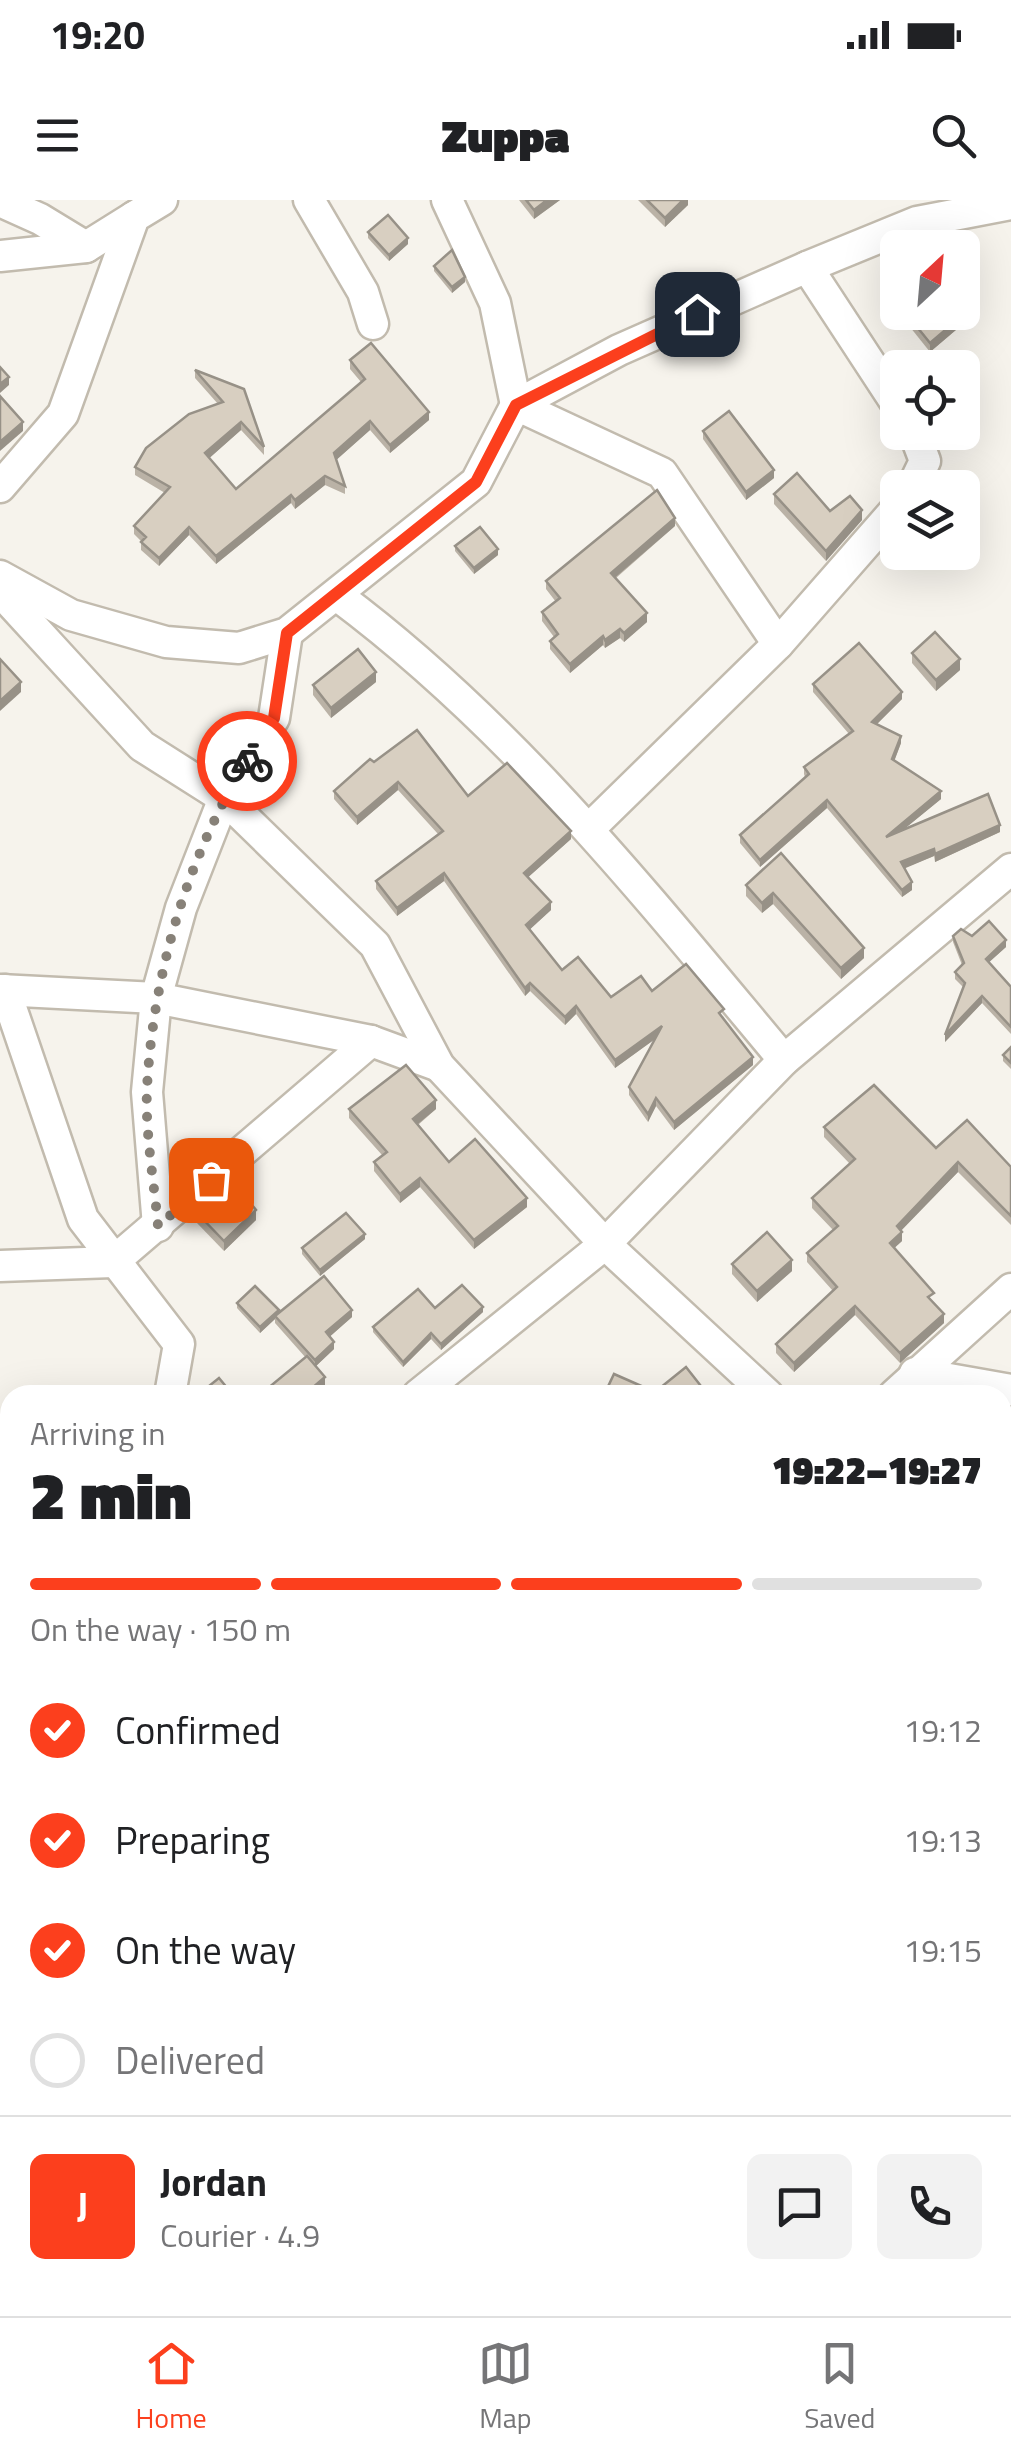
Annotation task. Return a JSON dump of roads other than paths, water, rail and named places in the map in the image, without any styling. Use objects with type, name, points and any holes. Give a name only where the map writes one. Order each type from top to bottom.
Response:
[{"type":"street","points":[[0,256],[86,248],[162,200]]},
{"type":"street","points":[[309,200],[363,292],[373,324]]},
{"type":"street","points":[[447,200],[494,303],[516,405]]},
{"type":"street","points":[[0,202],[40,218],[86,248]]},
{"type":"street","points":[[0,576],[70,616],[166,642],[239,648],[287,633],[476,482],[516,405],[619,350],[807,266],[917,222],[1011,204]]},
{"type":"street","points":[[0,487],[62,414],[134,218]]},
{"type":"street","points":[[807,266],[880,378]]},
{"type":"street","points":[[516,405],[662,473],[778,644]]},
{"type":"street","points":[[590,828],[778,644],[880,528]]},
{"type":"street","points":[[0,591],[142,746],[224,798],[374,945],[439,1066],[605,1244],[757,1385]]},
{"type":"street","points":[[338,596],[392,637],[590,828],[784,1060]]},
{"type":"street","points":[[158,1226],[147,1092],[156,998],[180,908],[224,798],[274,718],[287,633]]},
{"type":"street","points":[[430,1385],[605,1244],[784,1060],[1011,869]]},
{"type":"street","points":[[172,1385],[179,1344],[83,1219],[2,990],[156,998],[370,1041],[439,1066]]},
{"type":"street","points":[[0,1266],[113,1262],[370,1041]]},
{"type":"street","points":[[904,1384],[1011,1288]]}]
